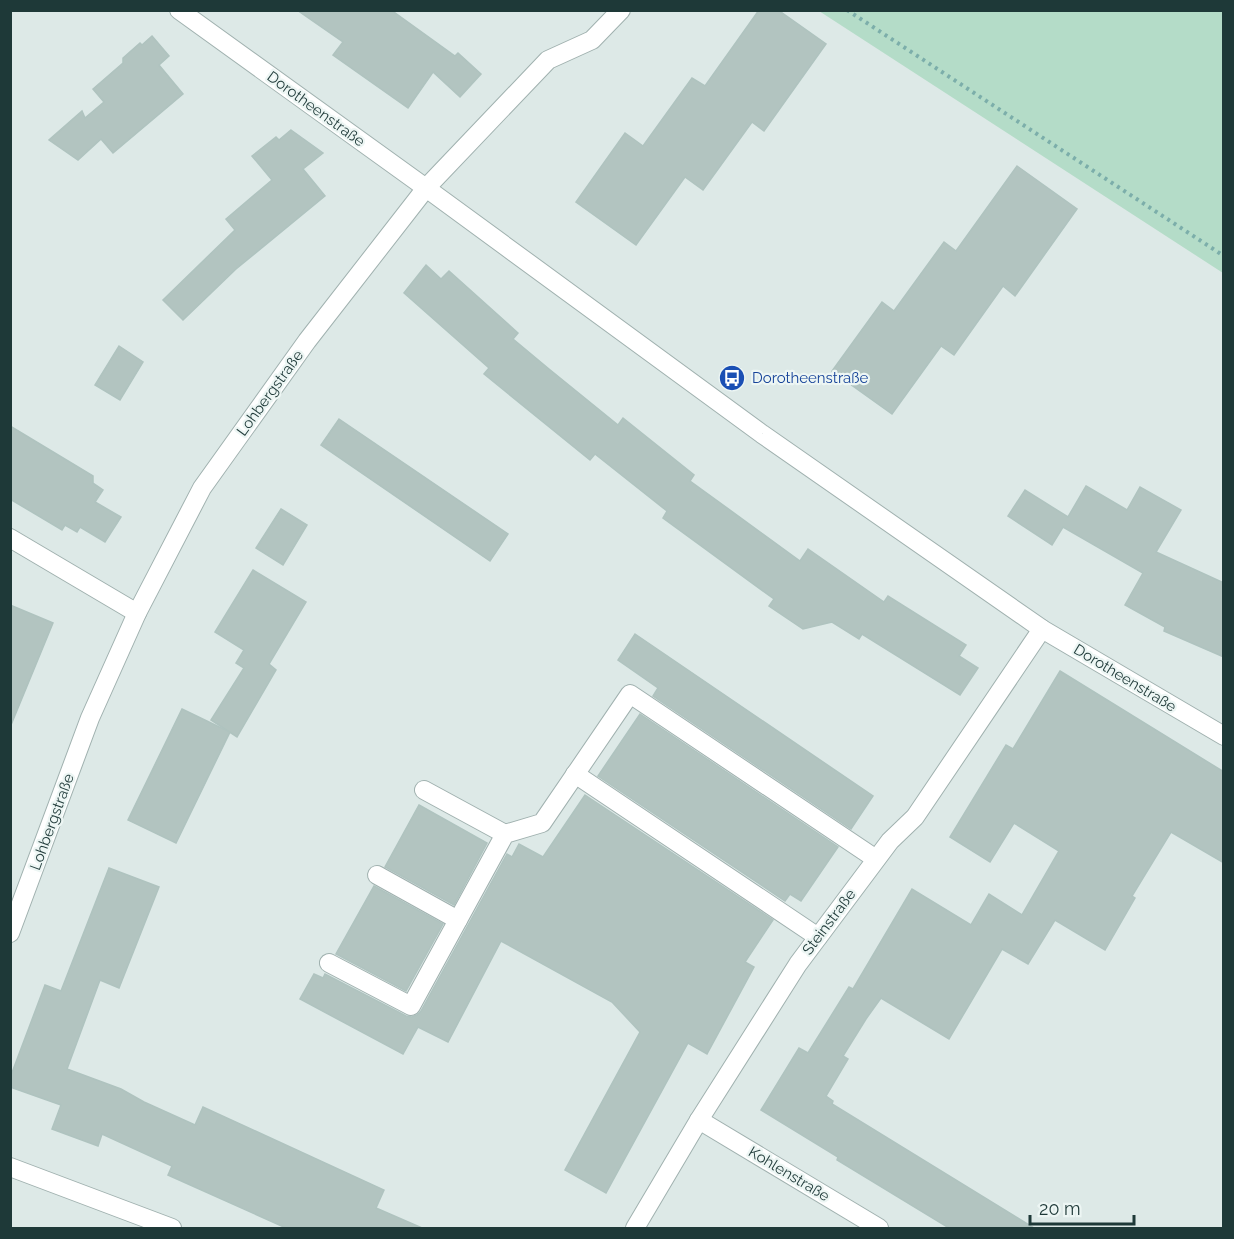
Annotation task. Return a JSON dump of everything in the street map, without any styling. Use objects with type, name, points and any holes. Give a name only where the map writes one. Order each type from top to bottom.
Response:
[{"type":"street","name":"Dorotheenstraße","points":[[179,10],[762,434],[1042,629],[1224,736]]},
{"type":"street","name":"Lohbergstraße","points":[[10,933],[90,718],[137,613],[201,488],[307,341],[426,188],[548,60],[592,40],[621,10]]},
{"type":"street","points":[[10,538],[137,613]]},
{"type":"street","name":"Steinstraße","points":[[635,1228],[699,1120],[798,964],[876,859],[915,817],[1042,629]]},
{"type":"street","points":[[329,963],[411,1006],[505,834],[542,823],[630,694],[876,859]]},
{"type":"street","points":[[575,774],[818,937]]},
{"type":"street","points":[[424,790],[505,834]]},
{"type":"street","points":[[377,875],[458,920]]},
{"type":"street","name":"Kohlenstraße","points":[[699,1120],[879,1228]]},
{"type":"street","points":[[10,1167],[172,1228]]},
{"type":"path","points":[[847,10],[1222,255],[1224,249]]},
{"type":"green space","points":[[819,11],[1223,11],[1223,273]]},
{"type":"building","points":[[297,10],[391,10],[455,56],[458,53],[481,74],[460,97],[433,72],[408,108],[333,55],[343,42]]},
{"type":"building","points":[[759,10],[778,10],[826,44],[764,131],[752,122],[703,190],[685,177],[636,245],[576,202],[625,133],[643,146],[692,78],[705,86]]},
{"type":"building","points":[[152,36],[169,56],[159,65],[183,94],[113,153],[101,139],[78,160],[49,140],[82,111],[85,118],[104,102],[93,89],[123,63],[123,58]]},
{"type":"building","points":[[291,130],[323,153],[303,169],[325,196],[236,269],[183,320],[163,300],[235,230],[226,219],[272,180],[252,156],[276,137],[279,140]]},
{"type":"building","points":[[1017,166],[1077,209],[1015,296],[1003,286],[954,355],[941,346],[892,414],[832,371],[882,302],[894,311],[944,242],[956,251]]},
{"type":"building","points":[[426,265],[441,279],[449,271],[518,333],[513,339],[549,369],[618,425],[623,418],[694,475],[690,481],[800,561],[808,549],[884,602],[888,596],[966,645],[959,656],[978,668],[960,695],[862,634],[859,639],[832,622],[803,629],[769,606],[774,599],[663,518],[667,511],[595,454],[590,460],[484,374],[489,368],[404,293]]},
{"type":"building","points":[[119,346],[143,362],[120,400],[95,385]]},
{"type":"building","points":[[339,419],[508,534],[490,561],[321,445]]},
{"type":"building","points":[[10,426],[93,476],[93,483],[103,490],[95,502],[121,517],[105,542],[80,527],[77,532],[65,525],[62,530],[10,499]]},
{"type":"building","points":[[1086,486],[1127,510],[1140,487],[1181,510],[1156,552],[1224,583],[1224,657],[1164,631],[1165,627],[1125,605],[1143,573],[1063,527],[1052,545],[1008,516],[1025,490],[1068,517]]},
{"type":"building","points":[[281,509],[307,525],[283,565],[256,548]]},
{"type":"building","points":[[253,570],[306,602],[269,664],[276,670],[237,737],[211,720],[244,668],[236,663],[244,650],[215,632]]},
{"type":"building","points":[[10,605],[53,623],[11,725],[10,724]]},
{"type":"building","points":[[635,634],[873,796],[851,829],[653,696],[658,688],[618,660]]},
{"type":"building","points":[[1060,671],[1224,772],[1224,863],[1171,832],[1132,896],[1135,898],[1105,950],[1055,920],[1028,964],[1002,949],[949,1039],[881,998],[843,1056],[848,1059],[826,1096],[833,1101],[832,1104],[1034,1228],[949,1228],[837,1160],[838,1157],[761,1110],[799,1048],[808,1053],[849,987],[853,989],[912,889],[971,925],[989,894],[1022,915],[1059,851],[1014,823],[990,862],[950,837],[1006,745],[1013,749]]},
{"type":"building","points":[[182,709],[230,732],[176,843],[128,820]]},
{"type":"building","points":[[640,714],[838,847],[801,901],[790,894],[785,901],[598,776]]},
{"type":"building","points":[[585,795],[773,920],[745,962],[754,967],[707,1054],[688,1043],[606,1193],[565,1170],[640,1032],[612,1002],[501,941],[448,1042],[418,1027],[403,1054],[300,999],[314,974],[323,978],[325,974],[406,1016],[417,1015],[507,854],[512,857],[519,844],[543,857]]},
{"type":"building","points":[[419,805],[487,843],[454,905],[385,867]]},
{"type":"building","points":[[109,868],[159,887],[119,988],[100,980],[67,1069],[121,1089],[195,1125],[203,1107],[384,1190],[376,1208],[422,1228],[286,1228],[168,1175],[172,1166],[102,1134],[98,1146],[52,1129],[61,1105],[10,1087],[10,1078],[45,985],[61,991]]},
{"type":"building","points":[[374,886],[443,924],[406,991],[336,954]]},
{"type":"place","name":"Dorotheenstraße","points":[[732,378]]}]
